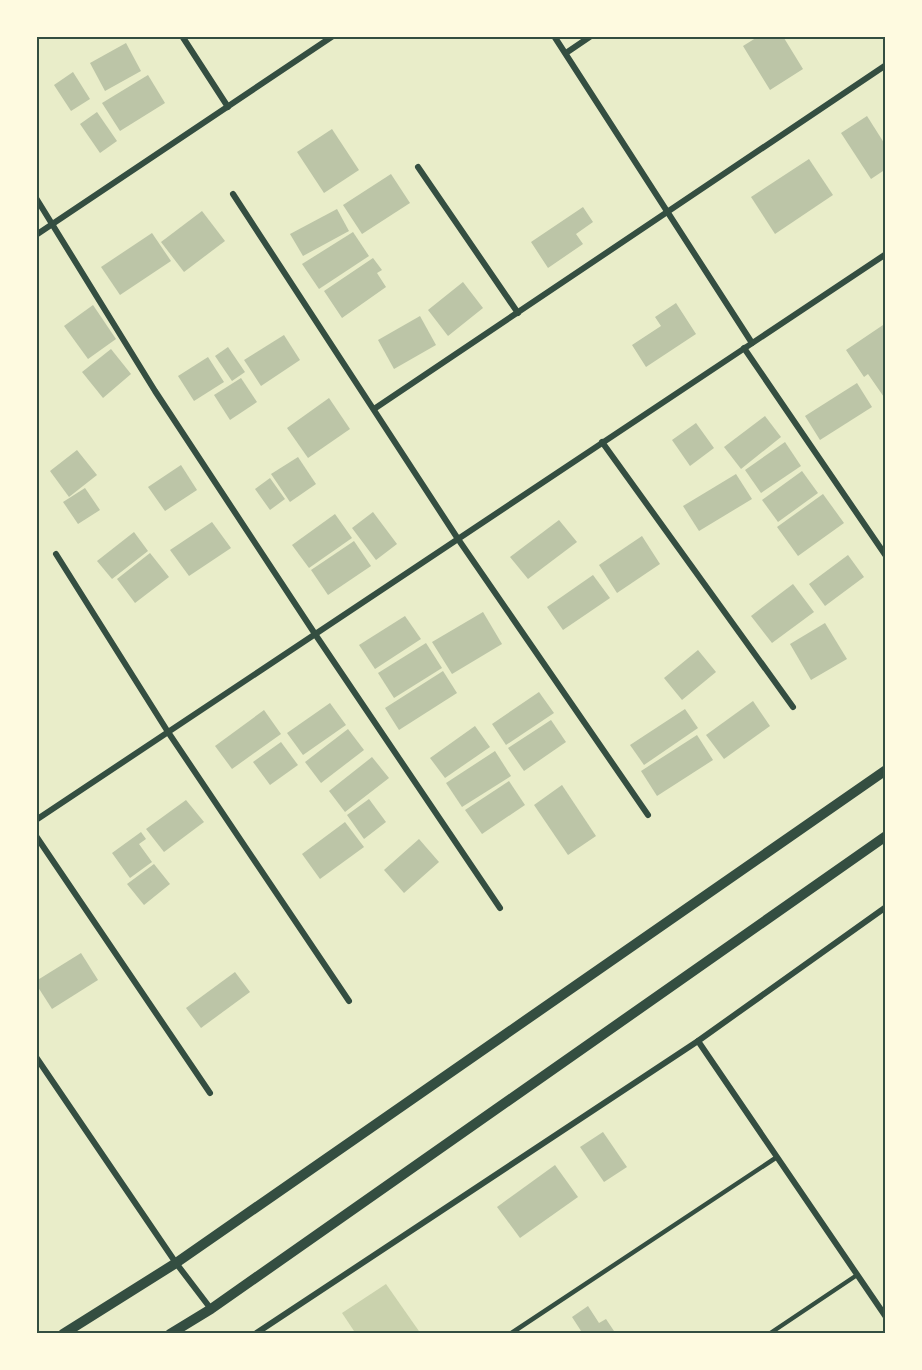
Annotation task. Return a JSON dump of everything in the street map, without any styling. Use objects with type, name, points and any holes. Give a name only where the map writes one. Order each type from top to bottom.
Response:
[{"type":"street","points":[[182,36],[228,107]]},
{"type":"street","points":[[36,235],[333,36]]},
{"type":"street","points":[[554,36],[752,343]]},
{"type":"street","points":[[566,53],[591,36]]},
{"type":"street","points":[[374,409],[886,65]]},
{"type":"street","points":[[418,167],[518,313]]},
{"type":"street","points":[[233,194],[458,538],[648,815]]},
{"type":"street","points":[[36,198],[155,392],[315,634],[501,908]]},
{"type":"street","points":[[36,820],[886,254]]},
{"type":"street","points":[[744,348],[886,556]]},
{"type":"street","points":[[602,442],[793,707]]},
{"type":"street","points":[[56,554],[168,732],[349,1001]]},
{"type":"street","points":[[63,1334],[176,1263],[886,770]]},
{"type":"street","points":[[36,836],[210,1093]]},
{"type":"street","points":[[170,1334],[211,1309],[886,836]]},
{"type":"street","points":[[255,1334],[698,1041],[886,907]]},
{"type":"street","points":[[698,1041],[886,1317]]},
{"type":"street","points":[[36,1057],[176,1263],[211,1309]]},
{"type":"lane","points":[[510,1334],[777,1157]]},
{"type":"lane","points":[[769,1334],[857,1275]]},
{"type":"green space","points":[[386,1284],[421,1334],[356,1334],[342,1313]]},
{"type":"building","points":[[759,36],[787,36],[784,38],[803,69],[770,90],[743,46]]},
{"type":"building","points":[[126,43],[141,71],[105,91],[90,63]]},
{"type":"building","points":[[73,72],[90,99],[71,111],[54,85]]},
{"type":"building","points":[[148,75],[165,103],[120,131],[102,103]]},
{"type":"building","points":[[97,112],[117,141],[100,153],[80,124]]},
{"type":"building","points":[[867,116],[886,146],[886,169],[871,179],[841,133]]},
{"type":"building","points":[[332,129],[359,170],[324,193],[297,152]]},
{"type":"building","points":[[809,159],[833,195],[775,234],[751,197]]},
{"type":"building","points":[[391,174],[410,203],[362,234],[343,205]]},
{"type":"building","points":[[583,207],[593,222],[576,234],[583,244],[548,268],[531,242]]},
{"type":"building","points":[[337,209],[349,231],[303,256],[290,234]]},
{"type":"building","points":[[202,211],[225,241],[184,272],[161,242]]},
{"type":"building","points":[[353,232],[369,256],[319,289],[302,264]]},
{"type":"building","points":[[152,233],[171,261],[120,295],[101,267]]},
{"type":"building","points":[[373,258],[382,270],[377,273],[386,287],[342,318],[324,291]]},
{"type":"building","points":[[463,282],[483,308],[448,336],[428,310]]},
{"type":"building","points":[[676,303],[696,334],[646,367],[632,345],[661,326],[655,317]]},
{"type":"building","points":[[93,305],[116,339],[88,359],[64,326]]},
{"type":"building","points":[[420,316],[436,345],[394,369],[378,340]]},
{"type":"building","points":[[886,323],[886,400],[868,374],[864,377],[846,350]]},
{"type":"building","points":[[284,335],[300,360],[261,386],[244,360]]},
{"type":"building","points":[[228,347],[245,372],[232,381],[215,356]]},
{"type":"building","points":[[111,349],[131,374],[103,398],[82,372]]},
{"type":"building","points":[[208,357],[224,382],[194,401],[178,376]]},
{"type":"building","points":[[241,378],[257,402],[230,420],[214,395]]},
{"type":"building","points":[[857,383],[872,407],[820,440],[805,416]]},
{"type":"building","points":[[329,398],[350,429],[308,458],[287,428]]},
{"type":"building","points":[[765,416],[781,437],[741,469],[724,447]]},
{"type":"building","points":[[696,423],[714,448],[690,466],[672,440]]},
{"type":"building","points":[[785,442],[801,466],[761,493],[745,470]]},
{"type":"building","points":[[77,450],[97,475],[69,497],[50,471]]},
{"type":"building","points":[[298,457],[316,484],[290,502],[271,474]]},
{"type":"building","points":[[181,465],[197,490],[165,511],[148,487]]},
{"type":"building","points":[[802,471],[818,493],[778,522],[762,500]]},
{"type":"building","points":[[736,474],[752,499],[699,531],[683,506]]},
{"type":"building","points":[[270,478],[285,499],[270,510],[255,489]]},
{"type":"building","points":[[85,488],[100,510],[78,524],[63,502]]},
{"type":"building","points":[[823,494],[844,523],[798,556],[777,527]]},
{"type":"building","points":[[373,512],[397,544],[376,560],[352,528]]},
{"type":"building","points":[[335,514],[352,538],[309,568],[292,545]]},
{"type":"building","points":[[559,520],[577,542],[528,579],[510,557]]},
{"type":"building","points":[[212,522],[231,548],[189,576],[170,550]]},
{"type":"building","points":[[134,532],[148,551],[112,579],[97,561]]},
{"type":"building","points":[[642,536],[660,564],[617,593],[599,565]]},
{"type":"building","points":[[354,541],[371,566],[328,595],[311,570]]},
{"type":"building","points":[[150,553],[169,577],[135,603],[117,579]]},
{"type":"building","points":[[848,555],[864,577],[825,606],[809,584]]},
{"type":"building","points":[[593,575],[610,598],[563,630],[547,607]]},
{"type":"building","points":[[793,584],[814,612],[772,643],[751,616]]},
{"type":"building","points":[[483,612],[502,644],[452,674],[432,642]]},
{"type":"building","points":[[405,616],[421,639],[375,669],[359,645]]},
{"type":"building","points":[[825,623],[847,659],[811,680],[790,644]]},
{"type":"building","points":[[426,643],[442,668],[394,698],[378,673]]},
{"type":"building","points":[[698,650],[716,672],[682,700],[664,678]]},
{"type":"building","points":[[443,671],[457,693],[399,730],[385,708]]},
{"type":"building","points":[[539,692],[554,713],[506,745],[492,724]]},
{"type":"building","points":[[753,701],[770,726],[724,759],[706,735]]},
{"type":"building","points":[[330,703],[346,725],[303,755],[287,733]]},
{"type":"building","points":[[685,709],[698,728],[644,765],[630,745]]},
{"type":"building","points":[[264,710],[281,734],[232,769],[215,746]]},
{"type":"building","points":[[551,720],[566,742],[524,771],[508,748]]},
{"type":"building","points":[[475,726],[490,747],[445,778],[430,758]]},
{"type":"building","points":[[348,729],[364,750],[321,783],[305,762]]},
{"type":"building","points":[[697,735],[713,760],[657,796],[641,771]]},
{"type":"building","points":[[281,742],[298,765],[270,785],[253,762]]},
{"type":"building","points":[[495,751],[511,776],[462,807],[446,783]]},
{"type":"building","points":[[372,757],[389,778],[345,812],[329,791]]},
{"type":"building","points":[[509,781],[525,805],[482,834],[465,810]]},
{"type":"building","points":[[562,785],[596,836],[568,855],[534,805]]},
{"type":"building","points":[[369,799],[386,822],[364,839],[347,815]]},
{"type":"building","points":[[186,800],[204,822],[164,852],[146,829]]},
{"type":"building","points":[[345,822],[364,847],[320,879],[302,854]]},
{"type":"building","points":[[141,832],[146,839],[139,844],[152,862],[130,878],[112,853]]},
{"type":"building","points":[[419,839],[439,862],[404,893],[384,870]]},
{"type":"building","points":[[154,864],[170,884],[144,905],[127,884]]},
{"type":"building","points":[[81,953],[98,980],[52,1009],[36,981]]},
{"type":"building","points":[[235,972],[250,992],[201,1028],[186,1008]]},
{"type":"building","points":[[603,1132],[627,1167],[604,1182],[580,1147]]},
{"type":"building","points":[[555,1165],[578,1197],[520,1238],[497,1207]]},
{"type":"building","points":[[588,1306],[599,1323],[606,1319],[616,1334],[583,1334],[572,1317]]}]
